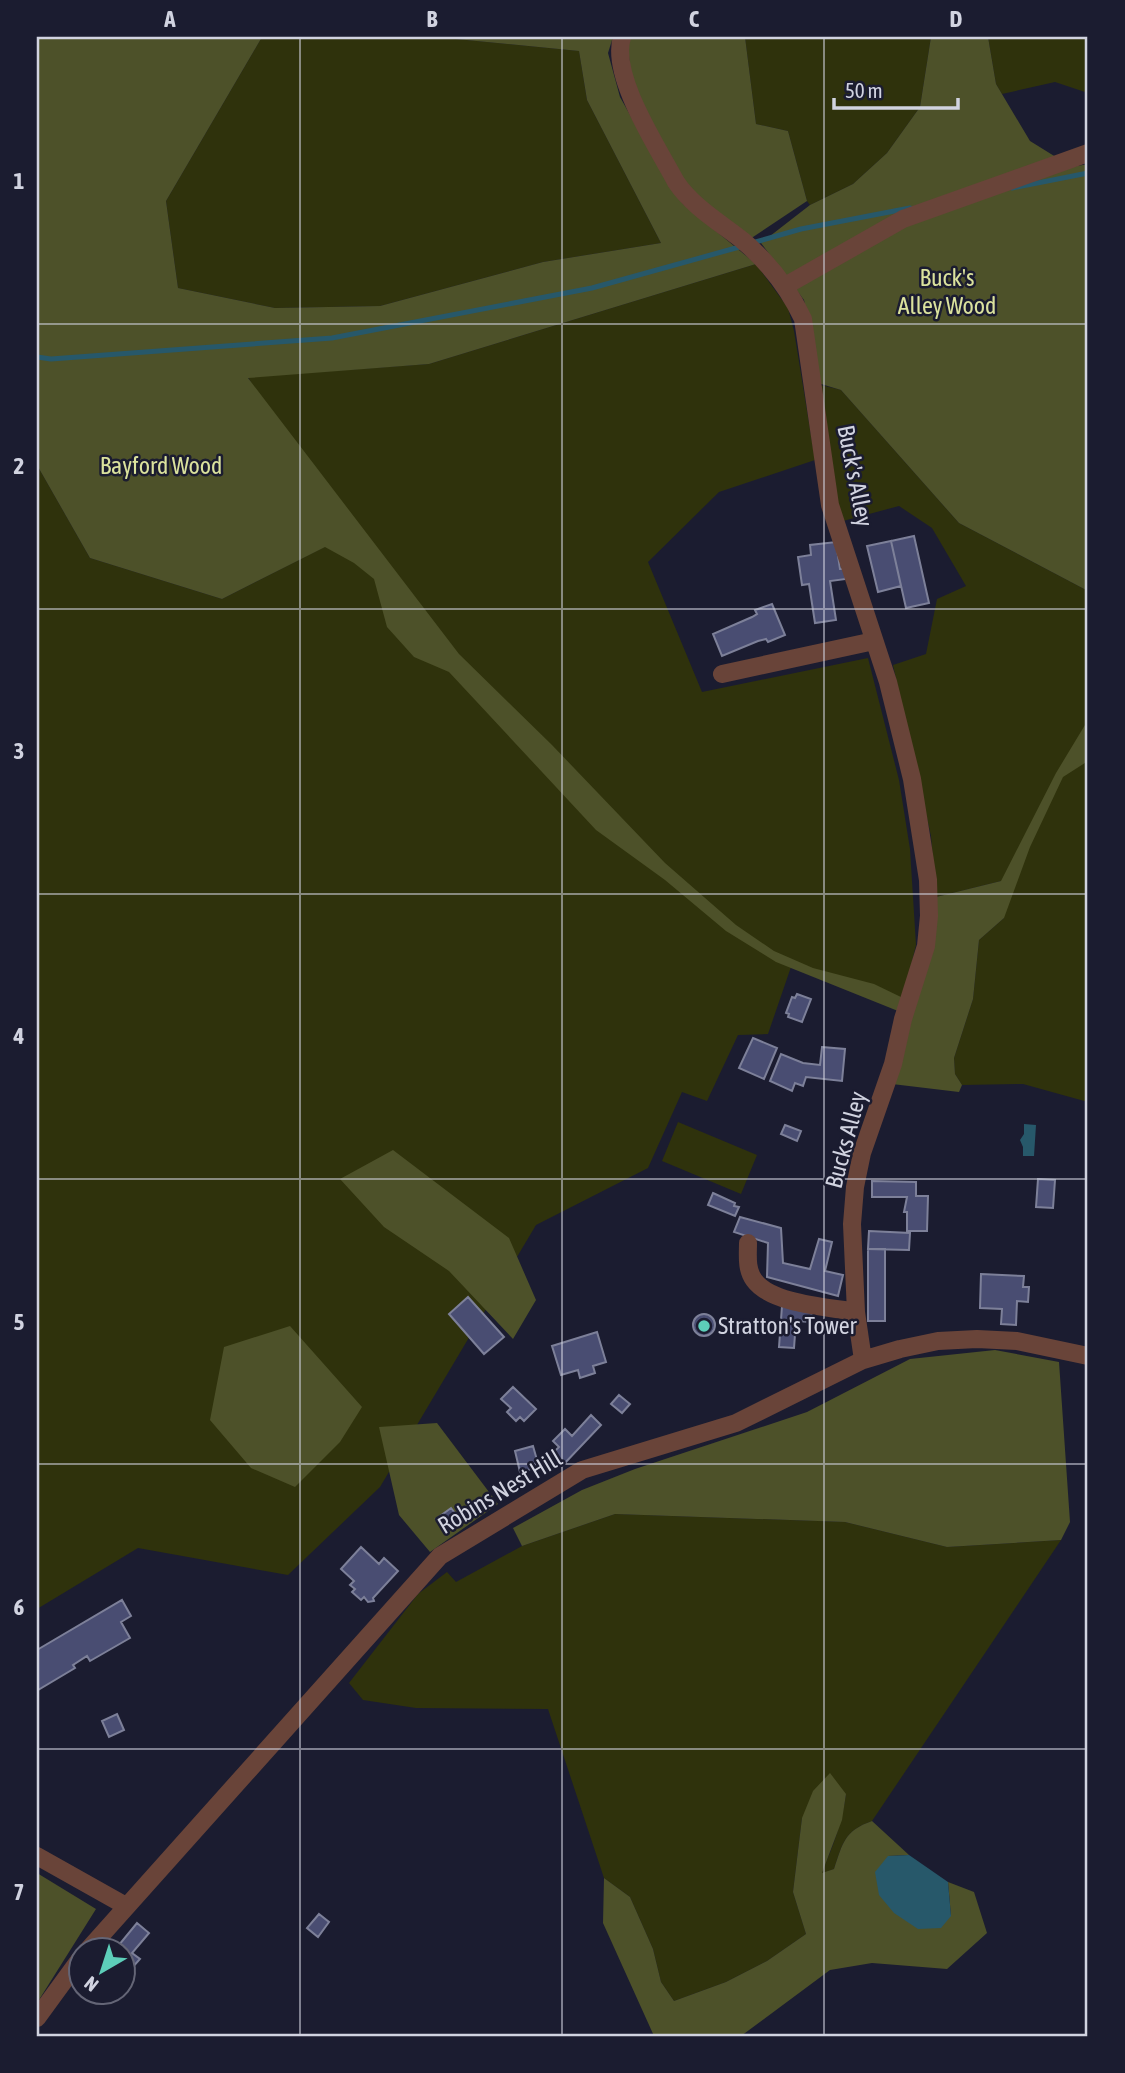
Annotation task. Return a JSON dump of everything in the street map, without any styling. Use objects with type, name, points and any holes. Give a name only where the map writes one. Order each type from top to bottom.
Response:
[{"type":"street","name":"Buck's Alley","points":[[622,37],[619,47],[620,63],[628,90],[676,181],[685,194],[748,245],[785,286],[803,318],[830,505],[874,640]]},
{"type":"street","points":[[785,286],[902,219],[1088,153]]},
{"type":"street","points":[[722,674],[874,640]]},
{"type":"street","name":"Bucks Alley","points":[[863,1360],[856,1312],[852,1224],[855,1187],[862,1153],[893,1064],[903,1019],[926,946],[929,916],[928,880],[912,779],[888,682],[874,640]]},
{"type":"street","points":[[748,1243],[748,1264],[753,1279],[765,1291],[780,1297],[856,1312]]},
{"type":"street","name":"Robins Nest Hill","points":[[99,1937],[440,1556],[582,1470],[736,1423],[863,1360],[938,1341],[1017,1340],[1088,1356]]},
{"type":"street","points":[[37,1856],[126,1906]]},
{"type":"street","points":[[37,2018],[66,1978]]},
{"type":"green space","name":"Bayford Wood","points":[[37,37],[262,37],[166,201],[178,288],[275,308],[380,306],[543,262],[661,243],[587,100],[579,51],[435,37],[613,37],[608,53],[620,97],[671,188],[683,204],[756,264],[429,364],[248,378],[459,654],[552,745],[665,863],[736,925],[774,951],[813,968],[874,984],[903,998],[898,1011],[776,962],[726,931],[665,880],[596,830],[449,672],[414,657],[387,627],[374,579],[354,563],[325,547],[222,599],[90,558],[37,465]]},
{"type":"green space","points":[[262,37],[435,37],[579,51],[587,100],[661,243],[543,262],[380,306],[275,308],[178,288],[166,201]]},
{"type":"green space","points":[[631,37],[745,37],[756,124],[788,131],[807,201],[750,239],[691,192],[644,109],[630,70],[628,42]]},
{"type":"green space","points":[[745,37],[931,37],[920,107],[887,153],[853,184],[810,205],[788,131],[756,124]]},
{"type":"green space","name":"Buck's Alley Wood","points":[[931,37],[988,37],[996,84],[1030,141],[1072,167],[1088,164],[1088,591],[959,523],[841,390],[821,384],[804,300],[761,243],[810,205],[853,184],[887,153],[920,107]]},
{"type":"green space","points":[[988,37],[1088,37],[1088,93],[1055,82],[1002,94],[996,84]]},
{"type":"green space","points":[[756,264],[788,308],[815,460],[719,492],[648,562],[702,692],[868,658],[899,780],[910,849],[916,945],[903,998],[792,964],[768,1034],[738,1035],[707,1101],[682,1092],[648,1168],[536,1225],[380,1487],[288,1575],[138,1548],[37,1609],[37,465],[90,558],[222,599],[338,540],[248,377],[429,364]]},
{"type":"green space","points":[[821,385],[841,390],[959,523],[1088,591],[1088,1102],[1023,1084],[962,1085],[955,1074],[954,1058],[973,999],[979,940],[1004,918],[1001,881],[936,897],[931,836],[893,665],[926,654],[937,599],[966,586],[932,528],[899,506],[843,521],[833,491]]},
{"type":"green space","points":[[1088,720],[1088,761],[1063,777],[1030,847],[1004,918],[979,940],[973,999],[954,1058],[955,1074],[962,1085],[959,1092],[892,1084],[936,897],[1001,881],[1056,773]]},
{"type":"green space","points":[[678,1122],[757,1155],[741,1194],[662,1161]]},
{"type":"green space","points":[[393,1150],[509,1238],[536,1300],[513,1339],[449,1271],[384,1227],[340,1179]]},
{"type":"green space","points":[[290,1326],[362,1407],[340,1442],[295,1487],[251,1468],[210,1420],[224,1347]]},
{"type":"green space","points":[[995,1350],[1059,1362],[1070,1522],[1061,1540],[947,1547],[845,1522],[615,1514],[522,1546],[513,1528],[582,1490],[635,1469],[807,1412],[910,1359]]},
{"type":"green space","points":[[437,1423],[498,1504],[430,1552],[399,1515],[379,1427]]},
{"type":"green space","points":[[615,1514],[845,1522],[947,1547],[1061,1540],[872,1821],[856,1829],[846,1839],[834,1869],[821,1874],[836,1835],[846,1794],[802,1818],[793,1892],[806,1934],[767,1961],[726,1982],[674,2001],[661,1982],[653,1949],[630,1897],[604,1878],[548,1709],[416,1708],[363,1700],[349,1683],[418,1594],[447,1572],[456,1582],[522,1546]]},
{"type":"green space","points":[[830,1773],[846,1794],[842,1820],[822,1873],[834,1869],[850,1834],[872,1821],[909,1855],[888,1856],[951,1916],[948,1882],[974,1892],[987,1933],[947,1969],[872,1963],[830,1970],[741,2036],[654,2036],[603,1923],[604,1878],[630,1897],[653,1949],[661,1982],[674,2001],[726,1982],[767,1961],[806,1934],[793,1892],[802,1818],[813,1791]]},
{"type":"green space","points":[[37,1873],[96,1909],[78,1937],[66,1937],[66,1957],[37,2003]]},
{"type":"water","points":[[1024,1124],[1036,1125],[1034,1156],[1023,1156],[1020,1140],[1024,1134]]},
{"type":"water","points":[[909,1855],[948,1882],[951,1916],[941,1928],[918,1929],[894,1913],[879,1895],[875,1872],[888,1856]]},
{"type":"building","points":[[914,536],[929,603],[906,608],[891,541]]},
{"type":"building","points":[[891,541],[901,586],[878,592],[867,546]]},
{"type":"building","points":[[836,542],[840,569],[844,569],[846,579],[830,581],[836,620],[815,623],[809,584],[802,585],[798,557],[811,555],[810,545]]},
{"type":"building","points":[[772,604],[785,635],[768,642],[766,639],[758,641],[722,656],[713,634],[752,617],[757,614],[755,610]]},
{"type":"building","points":[[797,994],[811,999],[802,1022],[788,1017],[789,1014],[786,1013],[792,997],[795,998]]},
{"type":"building","points":[[753,1038],[777,1048],[764,1079],[739,1068]]},
{"type":"building","points":[[822,1047],[845,1049],[842,1081],[806,1077],[803,1086],[795,1083],[792,1091],[770,1081],[781,1054],[803,1063],[820,1065]]},
{"type":"building","points":[[785,1125],[801,1131],[797,1141],[781,1134]]},
{"type":"building","points":[[1038,1179],[1055,1180],[1053,1208],[1036,1207]]},
{"type":"building","points":[[872,1181],[916,1182],[916,1196],[928,1196],[927,1231],[907,1231],[907,1212],[904,1212],[907,1197],[872,1197]]},
{"type":"building","points":[[713,1193],[739,1207],[735,1216],[708,1205]]},
{"type":"building","points":[[740,1217],[781,1228],[783,1263],[810,1269],[819,1239],[832,1242],[825,1271],[843,1275],[838,1296],[767,1277],[768,1243],[734,1232]]},
{"type":"building","points":[[869,1231],[910,1233],[909,1250],[868,1249]]},
{"type":"building","points":[[868,1249],[885,1249],[885,1321],[868,1321]]},
{"type":"building","points":[[981,1274],[1024,1276],[1023,1287],[1029,1287],[1028,1302],[1017,1301],[1016,1325],[1001,1324],[1002,1309],[980,1308]]},
{"type":"building","points":[[468,1297],[504,1337],[484,1354],[449,1314]]},
{"type":"building","points":[[782,1306],[812,1308],[811,1322],[796,1321],[794,1348],[779,1347]]},
{"type":"building","name":"Stratton's Tower","points":[[704,1314],[712,1317],[715,1325],[712,1333],[704,1336],[696,1333],[693,1325],[696,1317]]},
{"type":"building","points":[[597,1332],[606,1362],[593,1366],[595,1373],[580,1378],[578,1370],[561,1375],[552,1346]]},
{"type":"building","points":[[513,1387],[536,1409],[524,1421],[520,1417],[516,1421],[507,1412],[511,1408],[501,1399]]},
{"type":"building","points":[[619,1395],[630,1404],[622,1413],[611,1404]]},
{"type":"building","points":[[591,1415],[601,1425],[563,1465],[552,1454],[559,1447],[553,1441],[565,1429],[572,1436]]},
{"type":"building","points":[[533,1446],[539,1467],[520,1472],[515,1451]]},
{"type":"building","points":[[451,1508],[459,1518],[443,1529],[436,1519]]},
{"type":"building","points":[[361,1547],[379,1564],[384,1558],[398,1571],[373,1598],[374,1601],[368,1602],[364,1597],[361,1600],[352,1592],[355,1589],[350,1585],[354,1581],[341,1569]]},
{"type":"building","points":[[122,1600],[131,1616],[121,1622],[130,1638],[90,1661],[87,1656],[73,1665],[75,1668],[38,1690],[37,1650]]},
{"type":"building","points":[[117,1714],[124,1730],[109,1737],[102,1721]]},
{"type":"building","points":[[319,1914],[329,1922],[318,1937],[307,1928]]},
{"type":"building","points":[[137,1923],[149,1933],[136,1948],[136,1937],[126,1937]]},
{"type":"waterway","points":[[1012,188],[1088,173]]},
{"type":"waterway","points":[[752,243],[801,229],[910,208]]},
{"type":"waterway","points":[[37,357],[51,359],[332,338],[592,288],[743,246]]},
{"type":"place","name":"Stratton's Tower","points":[[704,1326]]}]
